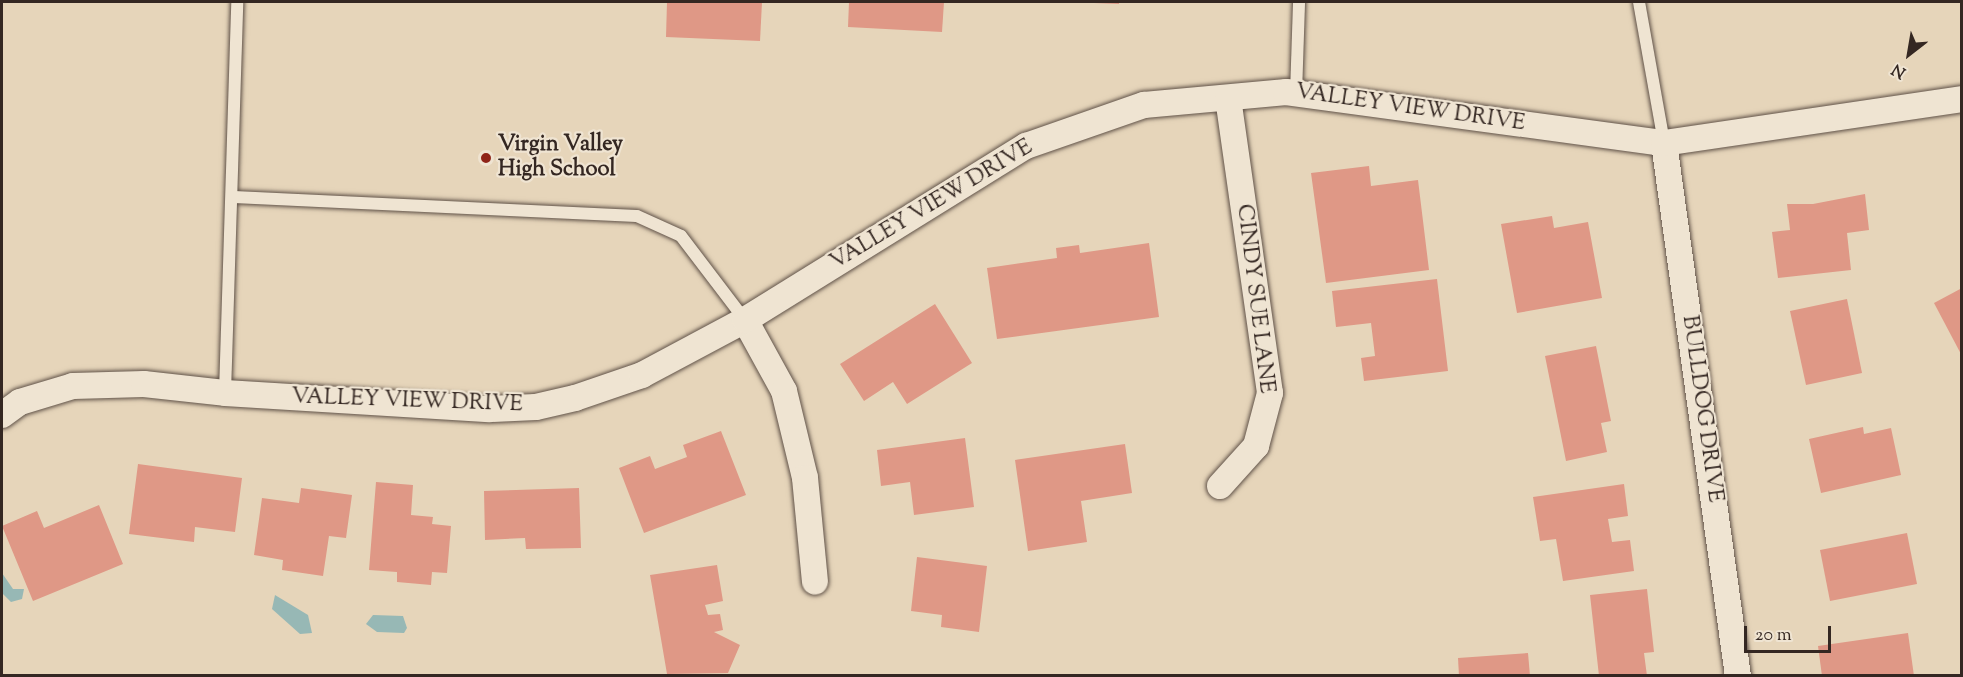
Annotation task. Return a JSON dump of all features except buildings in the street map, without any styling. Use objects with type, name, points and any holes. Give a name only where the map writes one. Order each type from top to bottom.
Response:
[{"type":"street","name":"VALLEY VIEW DRIVE","points":[[2,415],[20,402],[73,386],[144,384],[225,393],[490,409],[536,407],[642,375],[745,320],[1026,146],[1144,105],[1296,94],[1664,143],[1962,99]]},
{"type":"street","name":"CINDY SUE LANE","points":[[1220,486],[1256,446],[1270,393],[1228,98]]},
{"type":"street","name":"BULLDOG DRIVE","points":[[1664,143],[1738,675]]},
{"type":"street","points":[[745,320],[784,391],[805,478],[815,582]]},
{"type":"lane","points":[[225,393],[234,197],[237,2]]},
{"type":"lane","points":[[1296,94],[1299,2]]},
{"type":"lane","points":[[1639,2],[1664,143]]},
{"type":"lane","points":[[234,197],[638,216],[681,236],[745,320]]},
{"type":"water","points":[[2,573],[13,589],[24,589],[22,599],[11,602],[2,593]]},
{"type":"water","points":[[275,595],[308,615],[312,633],[300,634],[272,609]]},
{"type":"water","points":[[373,615],[403,616],[407,628],[404,633],[377,632],[366,624]]},
{"type":"place","name":"Virgin Valley High School","points":[[486,158]]}]
